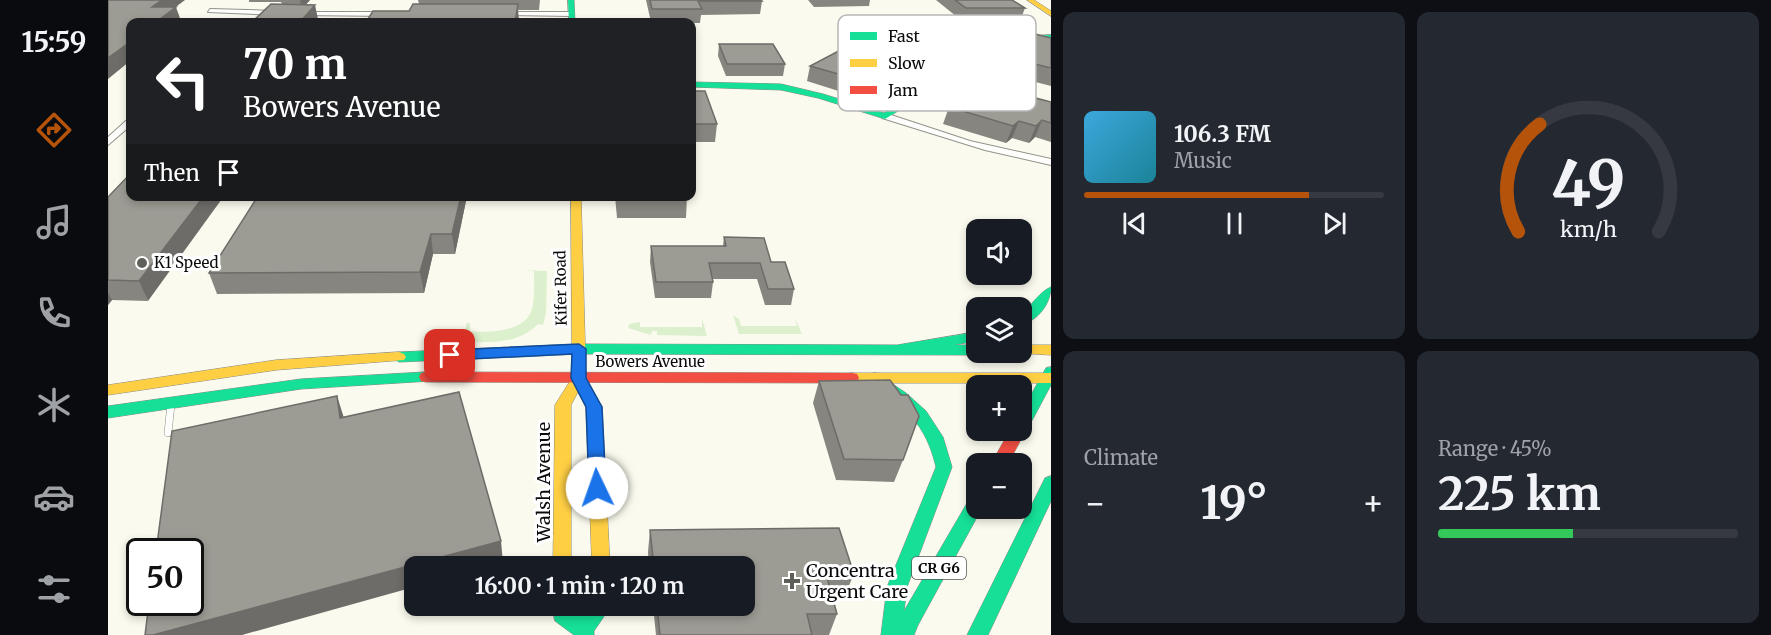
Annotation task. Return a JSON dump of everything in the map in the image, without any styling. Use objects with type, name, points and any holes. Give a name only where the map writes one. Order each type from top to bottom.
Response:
[{"type":"main road","points":[[1030,0],[1051,14]]},
{"type":"main road","points":[[1037,0],[1051,9]]},
{"type":"main road","points":[[1036,38],[1051,37]]},
{"type":"main road","points":[[696,85],[750,84],[780,87],[838,102]]},
{"type":"main road","points":[[868,111],[885,116],[893,111]]},
{"type":"main road","name":"Kifer Road","points":[[576,201],[579,378]]},
{"type":"main road","points":[[1032,312],[1051,291]]},
{"type":"main road","points":[[890,351],[966,339]]},
{"type":"main road","name":"Bowers Avenue","points":[[108,390],[276,365],[364,358],[579,349],[966,350]]},
{"type":"main road","points":[[1032,350],[1051,350]]},
{"type":"main road","points":[[1032,407],[1050,376]]},
{"type":"main road","name":"Bowers Avenue","points":[[108,412],[303,383],[393,378],[1050,376]]},
{"type":"main road","points":[[579,378],[594,407],[600,556]]},
{"type":"main road","name":"Walsh Avenue","points":[[562,556],[563,405],[579,378]]},
{"type":"main road","points":[[876,378],[913,405],[934,428],[942,446],[945,467],[897,587],[891,635]]},
{"type":"main road","points":[[977,635],[990,605],[1044,515],[1051,483]]},
{"type":"main road","name":"CR G6","points":[[904,635],[909,621],[967,519]]},
{"type":"main road","points":[[564,616],[584,632],[596,616]]},
{"type":"street","points":[[210,11],[246,16],[282,13]]},
{"type":"street","points":[[502,14],[571,12]]},
{"type":"street","points":[[293,14],[398,14]]},
{"type":"street","points":[[885,116],[940,136],[1013,156],[1051,162]]},
{"type":"street","points":[[108,142],[126,126]]},
{"type":"lane","points":[[168,433],[171,402]]},
{"type":"green space","points":[[521,270],[547,271],[546,313],[543,325],[538,324],[521,336],[503,341],[462,342],[467,322],[470,324],[470,331],[487,332],[515,327],[528,317],[534,300],[534,271]]},
{"type":"green space","points":[[733,315],[739,319],[741,326],[797,326],[795,318],[802,334],[739,334]]},
{"type":"green space","points":[[702,318],[707,336],[657,335],[657,331],[652,331],[651,335],[628,328],[629,324],[640,322],[640,327],[702,327]]},
{"type":"building","points":[[108,0],[162,0],[152,7],[176,7],[161,18],[126,18],[126,45],[108,58]]},
{"type":"building","points":[[650,0],[762,1],[698,1],[702,9],[652,9]]},
{"type":"building","points":[[955,0],[1012,0],[1025,8],[966,8]]},
{"type":"building","points":[[271,4],[315,5],[304,18],[256,18]]},
{"type":"building","points":[[413,4],[518,4],[516,18],[369,18],[373,11],[409,11]]},
{"type":"building","points":[[1036,34],[1051,38],[1051,68],[1036,64]]},
{"type":"building","points":[[719,44],[773,44],[785,64],[727,64]]},
{"type":"building","points":[[838,51],[838,74],[810,66]]},
{"type":"building","points":[[696,91],[705,91],[717,124],[696,124]]},
{"type":"building","points":[[1036,98],[1051,102],[1051,123],[1042,120],[1036,126],[1019,121],[1013,126],[962,111],[1036,111]]},
{"type":"building","points":[[126,178],[126,201],[200,201],[139,281],[108,280],[108,197]]},
{"type":"building","points":[[255,201],[460,201],[452,234],[431,234],[420,272],[209,273]]},
{"type":"building","points":[[724,237],[764,238],[771,262],[785,262],[794,289],[768,289],[760,263],[709,263],[713,282],[656,282],[651,246],[726,246]]},
{"type":"building","points":[[890,380],[901,395],[908,395],[919,416],[903,460],[844,459],[819,381]]},
{"type":"building","points":[[459,392],[501,541],[445,556],[404,556],[404,567],[153,635],[145,635],[147,616],[204,616],[204,538],[158,538],[172,431],[337,396],[340,418]]},
{"type":"building","name":"Concentra Urgent Care","points":[[839,528],[854,574],[826,574],[837,614],[807,614],[812,635],[660,635],[658,616],[755,616],[755,556],[653,556],[650,530]]},
{"type":"traffic: fast","points":[[571,0],[572,18]]},
{"type":"traffic: fast","points":[[1036,38],[1051,37]]},
{"type":"traffic: fast","points":[[696,85],[781,87],[838,102]]},
{"type":"traffic: fast","points":[[869,111],[885,116],[893,111]]},
{"type":"traffic: fast","points":[[1032,312],[1051,291]]},
{"type":"traffic: fast","points":[[890,351],[966,339]]},
{"type":"traffic: fast","points":[[399,357],[579,349]]},
{"type":"traffic: fast","points":[[579,349],[966,350]]},
{"type":"traffic: fast","points":[[1032,406],[1051,372]]},
{"type":"traffic: fast","points":[[108,412],[301,384],[426,377]]},
{"type":"traffic: fast","points":[[876,378],[911,406],[928,425],[935,437],[944,467],[897,587],[891,635]]},
{"type":"traffic: fast","points":[[977,635],[1051,483]]},
{"type":"traffic: fast","points":[[904,635],[909,621],[967,519]]},
{"type":"traffic: fast","points":[[565,616],[583,629]]},
{"type":"traffic: fast","points":[[584,635],[583,629],[593,616]]},
{"type":"traffic: slow","points":[[1030,0],[1051,14]]},
{"type":"traffic: slow","points":[[576,201],[579,378],[594,407],[601,556]]},
{"type":"traffic: slow","points":[[1032,350],[1051,350]]},
{"type":"traffic: slow","points":[[108,390],[276,365],[399,357]]},
{"type":"traffic: slow","points":[[562,556],[563,405],[579,378]]},
{"type":"traffic: slow","points":[[852,378],[1051,378]]},
{"type":"traffic: jam","points":[[426,377],[579,378]]},
{"type":"traffic: jam","points":[[579,378],[852,378]]},
{"type":"traffic: jam","points":[[1005,453],[1012,441]]},
{"type":"place","name":"K1 Speed","points":[[142,263]]},
{"type":"place","name":"Concentra Urgent Care","points":[[792,581]]},
{"type":"route","points":[[450,355],[579,349],[579,378],[594,407],[597,488]]}]
